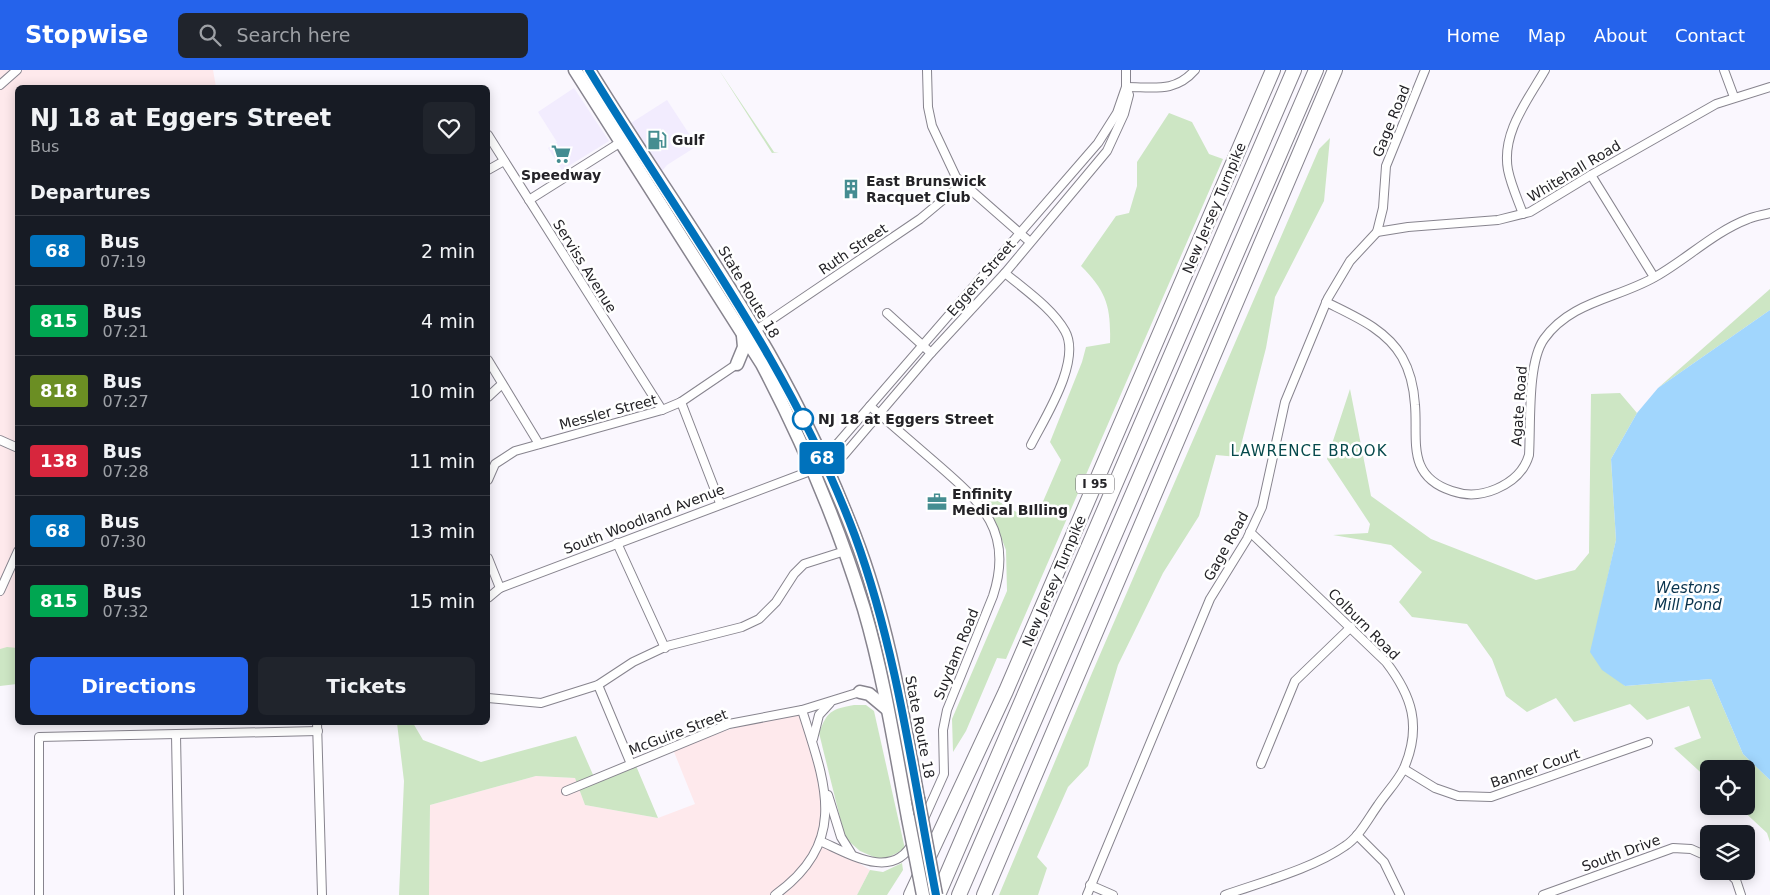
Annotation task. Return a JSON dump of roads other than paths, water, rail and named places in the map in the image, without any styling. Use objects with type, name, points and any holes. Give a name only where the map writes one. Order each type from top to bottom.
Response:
[{"type":"highway","name":"State Route 18","points":[[575,70],[762,364],[788,414],[813,470],[844,551],[864,611],[887,709],[923,895]]},
{"type":"highway","name":"State Route 18","points":[[589,70],[756,330],[790,392],[824,463],[855,536],[878,608],[896,676],[937,895]]},
{"type":"highway","name":"New Jersey Turnpike","points":[[911,895],[1006,691],[1273,70]]},
{"type":"highway","name":"New Jersey Turnpike","points":[[937,895],[1294,70]]},
{"type":"highway","name":"I 95","points":[[960,895],[1316,70]]},
{"type":"highway","points":[[984,895],[1335,70]]},
{"type":"highway","points":[[737,364],[744,347],[743,336]]},
{"type":"highway","points":[[737,364],[750,361],[762,364]]},
{"type":"highway","points":[[876,665],[873,675],[860,692],[869,694],[887,709]]},
{"type":"street","points":[[0,85],[17,70]]},
{"type":"street","points":[[928,70],[928,107],[932,126],[956,177],[1030,242]]},
{"type":"street","name":"Eggers Street","points":[[813,470],[824,463],[831,450],[1073,172],[1110,126],[1126,88],[1126,70]]},
{"type":"street","points":[[1126,88],[1172,88],[1189,77],[1195,70]]},
{"type":"street","name":"Gage Road","points":[[1087,895],[1210,599],[1250,532],[1262,507],[1285,402],[1326,302],[1350,261],[1377,232],[1383,208],[1386,166],[1425,70]]},
{"type":"street","points":[[1523,214],[1508,171],[1508,144],[1511,131],[1545,70]]},
{"type":"street","points":[[1724,70],[1734,97]]},
{"type":"street","name":"Whitehall Road","points":[[1377,232],[1408,227],[1498,220],[1530,212],[1591,174],[1716,104],[1770,87]]},
{"type":"street","name":"Eggers Street","points":[[824,463],[835,464],[1083,182],[1107,151],[1117,131],[1129,95],[1126,88]]},
{"type":"street","name":"Serviss Avenue","points":[[490,138],[662,410]]},
{"type":"street","points":[[529,200],[621,142]]},
{"type":"street","points":[[490,169],[504,161]]},
{"type":"street","points":[[1073,172],[1083,182]]},
{"type":"street","points":[[1591,174],[1654,277]]},
{"type":"street","name":"Ruth Street","points":[[756,330],[920,219],[962,184]]},
{"type":"street","name":"Agate Road","points":[[1326,302],[1358,318],[1391,342],[1402,358],[1414,390],[1414,442],[1422,468],[1431,479],[1447,489],[1472,494],[1491,491],[1519,475],[1526,465],[1529,455],[1534,366],[1544,340],[1570,312],[1654,277],[1723,231],[1749,218],[1770,213]]},
{"type":"street","points":[[1005,272],[1048,311],[1066,333],[1068,352],[1066,377],[1031,445]]},
{"type":"street","points":[[887,313],[931,354]]},
{"type":"street","points":[[490,363],[539,444]]},
{"type":"street","name":"Messler Street","points":[[490,475],[495,464],[515,451],[662,410],[681,402],[737,364]]},
{"type":"street","points":[[490,395],[502,384]]},
{"type":"street","points":[[681,402],[720,503]]},
{"type":"street","name":"Suydam Road","points":[[820,841],[857,857],[882,864],[902,856],[910,848],[944,774],[944,720],[993,596],[1000,568],[1000,554],[994,527],[979,502],[870,406]]},
{"type":"street","points":[[0,440],[15,447]]},
{"type":"street","name":"South Woodland Avenue","points":[[490,596],[500,588],[720,503],[813,470]]},
{"type":"street","name":"Colburn Road","points":[[1225,895],[1327,857],[1346,846],[1357,835],[1404,769],[1412,734],[1413,718],[1409,698],[1402,682],[1386,662],[1250,532]]},
{"type":"street","points":[[617,543],[665,648]]},
{"type":"street","points":[[490,698],[541,703],[598,685],[633,662],[665,648],[742,627],[759,619],[776,602],[794,574],[804,564],[844,551]]},
{"type":"street","points":[[0,591],[15,558]]},
{"type":"street","points":[[490,563],[500,588]]},
{"type":"street","points":[[1261,764],[1295,682],[1351,627]]},
{"type":"street","points":[[598,685],[631,764]]},
{"type":"street","name":"McGuire Street","points":[[566,791],[729,724],[802,710],[860,692]]},
{"type":"street","points":[[812,743],[819,715],[824,707],[834,700]]},
{"type":"street","points":[[802,710],[841,837],[847,849],[857,857]]},
{"type":"street","points":[[318,725],[322,895]]},
{"type":"street","points":[[39,895],[39,737],[318,731]]},
{"type":"street","points":[[176,735],[179,895]]},
{"type":"street","name":"Banner Court","points":[[1404,769],[1435,788],[1458,796],[1491,797],[1648,742]]},
{"type":"street","points":[[775,895],[806,869],[820,841],[826,816],[826,793],[822,772]]},
{"type":"street","points":[[1357,835],[1384,862],[1400,895]]},
{"type":"street","name":"South Drive","points":[[1543,895],[1673,848],[1692,849],[1700,853]]},
{"type":"street","points":[[1736,880],[1741,895]]},
{"type":"street","points":[[1090,886],[1112,895]]},
{"type":"water","name":"Westons Mill Pond","points":[[1770,310],[1770,780],[1755,766],[1755,760],[1749,760],[1743,754],[1711,679],[1625,686],[1602,670],[1590,652],[1616,540],[1611,459],[1637,413],[1658,388]]},
{"type":"place","name":"Gulf","points":[[657,140]]},
{"type":"place","name":"Speedway","points":[[561,154]]},
{"type":"place","name":"East Brunswick Racquet Club","points":[[851,189]]},
{"type":"place","name":"NJ 18 at Eggers Street","points":[[803,419]]},
{"type":"place","name":"Enfinity Medical BIlling","points":[[937,502]]},
{"type":"district","name":"LAWRENCE BROOK","points":[[1309,451]]}]
